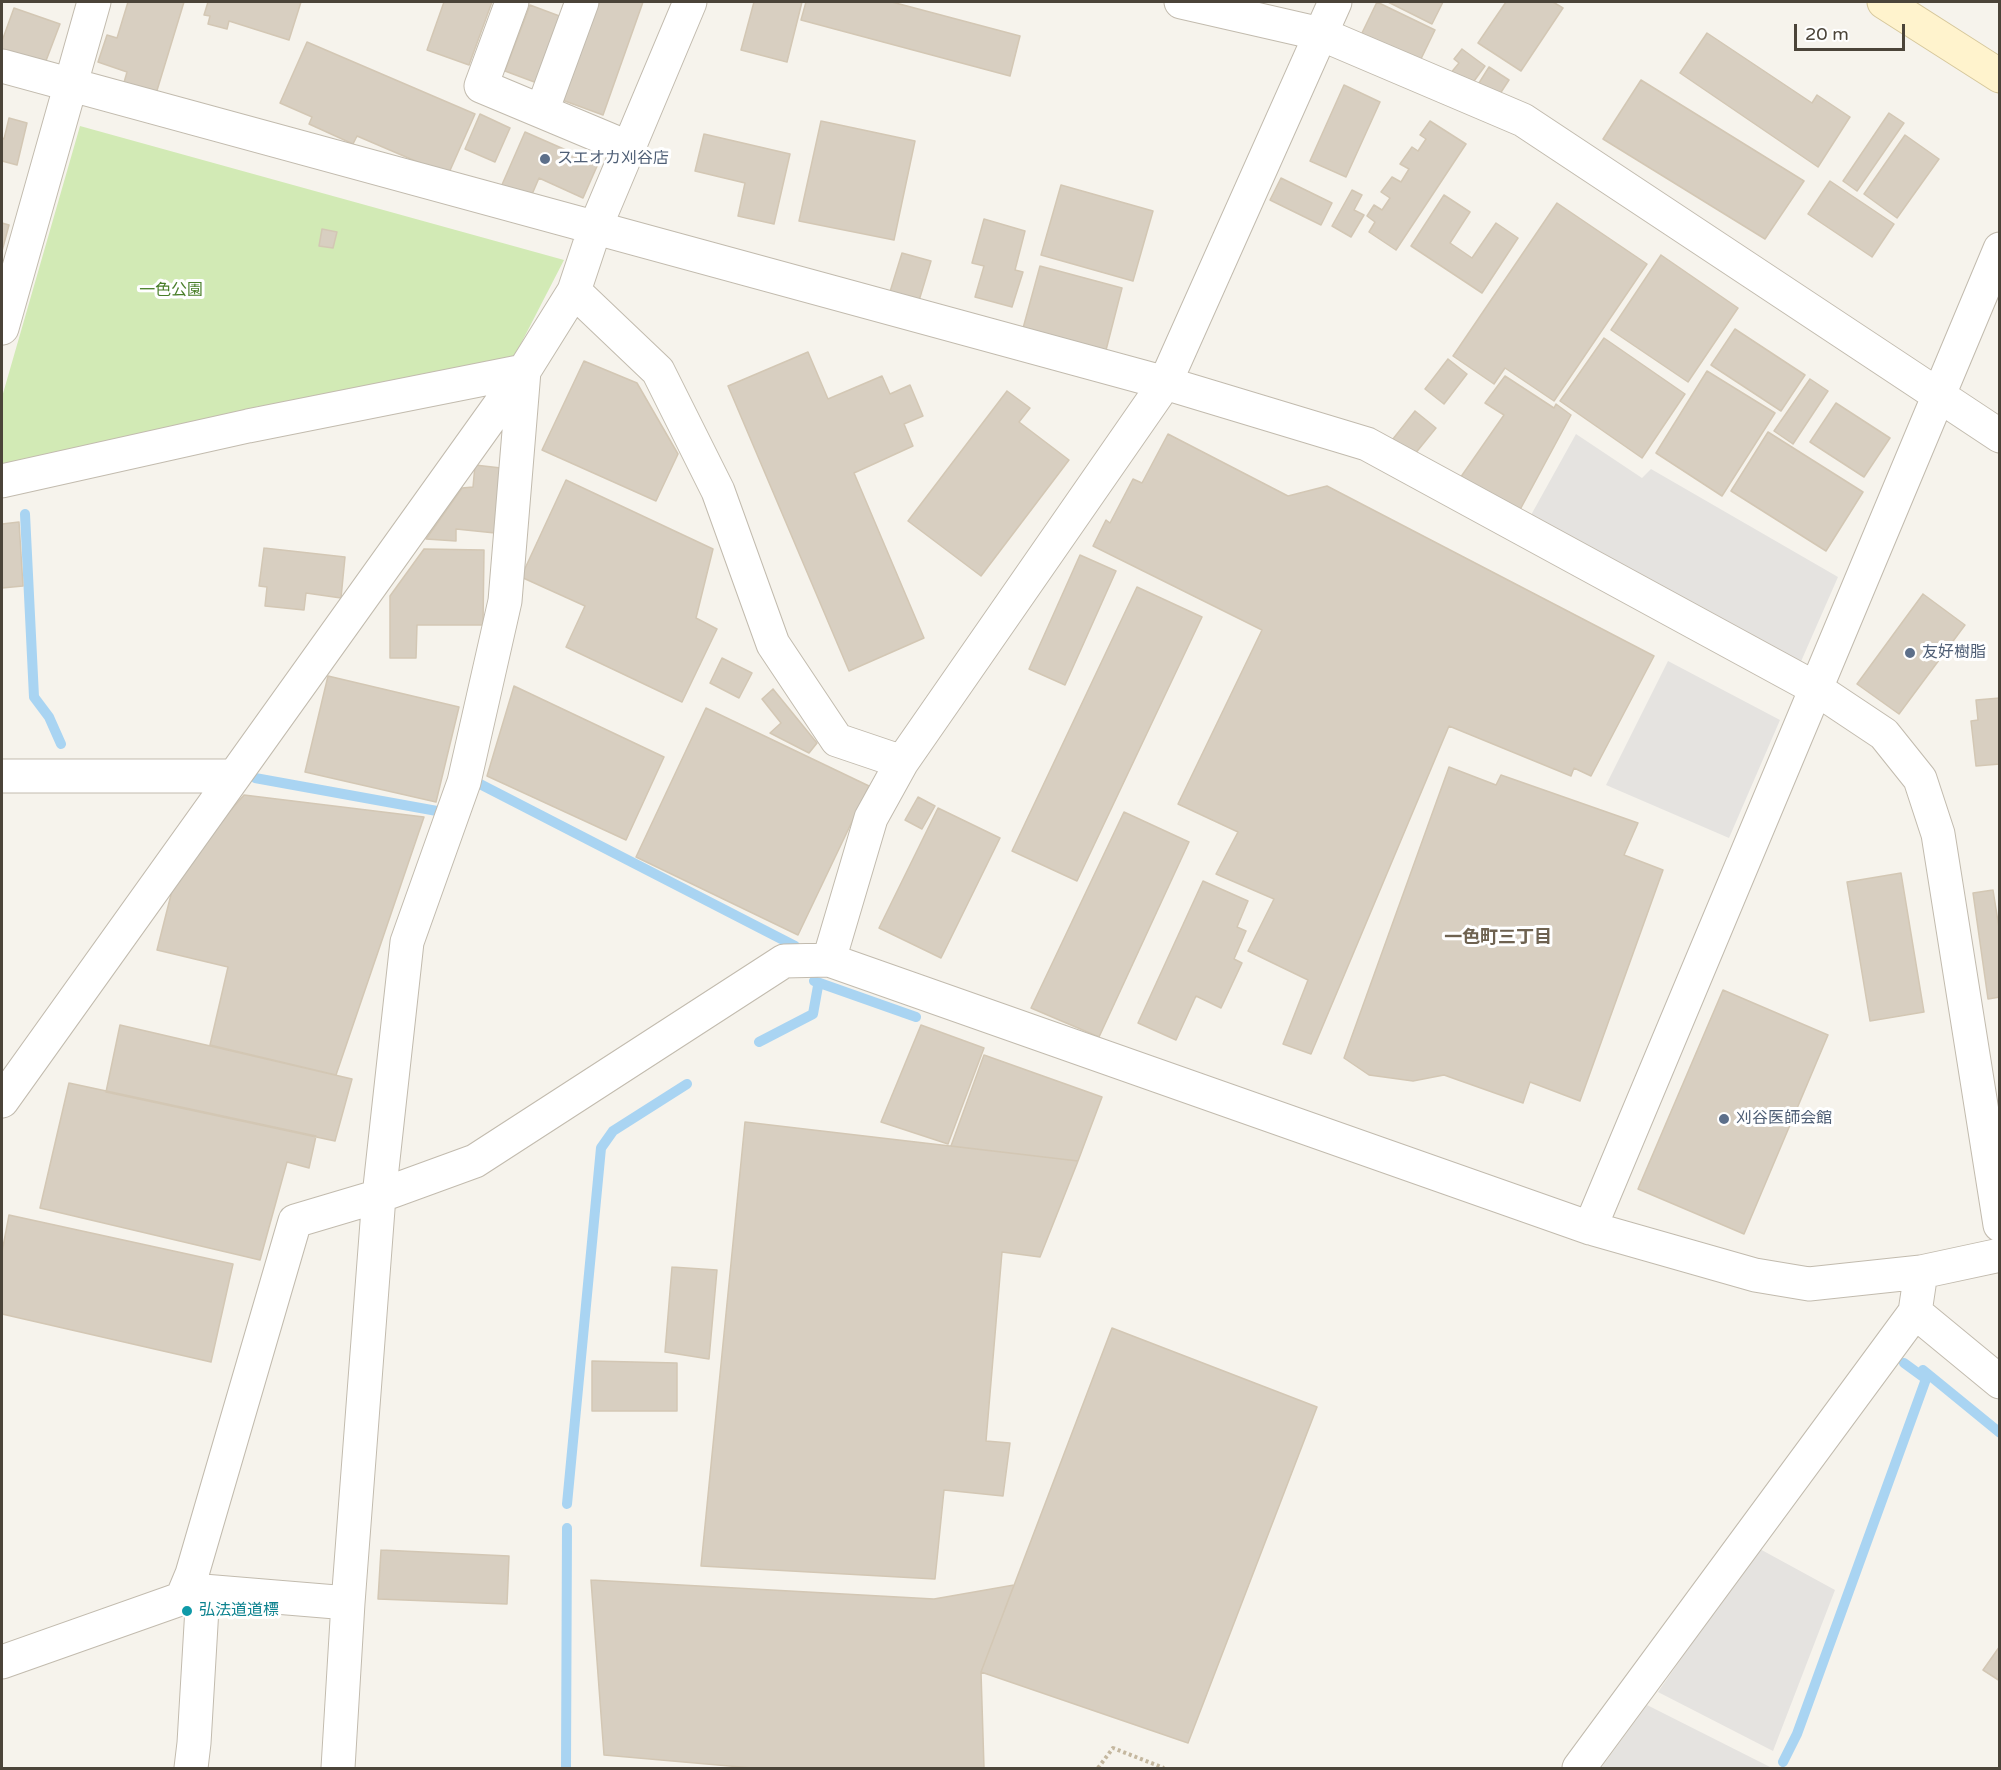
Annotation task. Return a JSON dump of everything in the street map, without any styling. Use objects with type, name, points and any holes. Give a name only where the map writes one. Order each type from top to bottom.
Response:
[{"type":"street","points":[[2,328],[94,2]]},
{"type":"street","points":[[512,2],[482,86],[629,148]]},
{"type":"street","points":[[542,111],[582,2]]},
{"type":"street","points":[[2,1101],[524,371],[574,291],[595,228],[690,2]]},
{"type":"street","points":[[1181,2],[1321,34],[1523,120],[2000,436]]},
{"type":"street","points":[[829,960],[872,818],[902,762],[1165,383],[1335,2]]},
{"type":"street","points":[[1884,2],[2000,76]]},
{"type":"street","points":[[2,66],[1165,383],[1367,444],[1815,688],[1884,734],[1920,779],[1938,834],[2000,1225]]},
{"type":"street","points":[[1590,1228],[1937,394],[2000,249]]},
{"type":"street","points":[[574,291],[658,371],[718,491],[773,644],[837,740],[902,762]]},
{"type":"street","points":[[2,481],[248,426],[524,371]]},
{"type":"street","points":[[338,1768],[348,1603],[379,1196],[407,942],[464,783],[505,601],[524,371]]},
{"type":"street","points":[[2,776],[233,776]]},
{"type":"street","points":[[191,1768],[194,1743],[192,1574],[295,1221],[379,1196],[475,1161],[784,961],[829,960],[1590,1228],[1755,1275],[1809,1284],[1920,1272],[2000,1255]]},
{"type":"street","points":[[1579,1768],[1915,1312],[1920,1272]]},
{"type":"street","points":[[1915,1312],[2000,1382]]},
{"type":"street","points":[[2,1662],[193,1594],[348,1603]]},
{"type":"path","points":[[1098,1768],[1113,1748],[1164,1768]]},
{"type":"green space","name":"一色公園","points":[[80,126],[564,260],[512,361],[276,412],[260,406],[2,472],[2,397]]},
{"type":"shaded area","points":[[1576,434],[1642,478],[1651,469],[1838,577],[1799,666],[1526,524]]},
{"type":"shaded area","points":[[1668,661],[1780,720],[1729,838],[1606,785]]},
{"type":"shaded area","points":[[1758,1548],[1835,1590],[1773,1751],[1658,1692]]},
{"type":"shaded area","points":[[1647,1705],[1772,1768],[1601,1768]]},
{"type":"building","points":[[128,2],[184,2],[155,97],[123,86],[127,72],[98,62],[107,35],[117,38]]},
{"type":"building","points":[[208,2],[301,2],[289,40],[229,21],[227,29],[208,24],[210,16],[204,15]]},
{"type":"building","points":[[444,2],[492,2],[469,65],[427,50]]},
{"type":"building","points":[[598,2],[643,2],[603,115],[562,100]]},
{"type":"building","points":[[754,2],[802,2],[787,62],[741,50]]},
{"type":"building","points":[[806,2],[892,2],[1020,36],[1010,76],[801,20]]},
{"type":"building","points":[[1377,2],[1435,30],[1419,63],[1361,35]]},
{"type":"building","points":[[1388,2],[1443,2],[1432,24]]},
{"type":"building","points":[[1506,2],[1553,2],[1563,8],[1521,71],[1478,43]]},
{"type":"building","points":[[530,5],[562,17],[537,83],[505,71]]},
{"type":"building","points":[[14,8],[60,24],[44,66],[2,50],[2,41]]},
{"type":"building","points":[[1707,33],[1812,103],[1817,95],[1850,117],[1818,167],[1680,73]]},
{"type":"building","points":[[307,42],[475,114],[448,175],[357,136],[353,144],[309,124],[312,117],[280,103]]},
{"type":"building","points":[[1462,49],[1485,66],[1469,88],[1450,74],[1459,63],[1454,59]]},
{"type":"building","points":[[1489,67],[1509,80],[1494,103],[1474,91]]},
{"type":"building","points":[[1641,80],[1804,181],[1765,239],[1603,139]]},
{"type":"building","points":[[1344,85],[1380,102],[1346,177],[1310,161]]},
{"type":"building","points":[[1889,113],[1904,123],[1857,191],[1843,181]]},
{"type":"building","points":[[480,114],[510,128],[495,162],[465,149]]},
{"type":"building","points":[[9,118],[27,123],[17,165],[2,161],[2,138],[4,139]]},
{"type":"building","points":[[821,121],[915,141],[894,240],[799,221]]},
{"type":"building","points":[[1430,121],[1466,144],[1396,250],[1369,232],[1375,222],[1367,216],[1374,205],[1382,210],[1390,198],[1381,192],[1392,177],[1401,182],[1409,169],[1400,164],[1412,147],[1418,151],[1426,139],[1420,135]]},
{"type":"building","points":[[525,132],[598,164],[583,198],[539,178],[530,199],[501,187]]},
{"type":"building","points":[[704,134],[790,154],[774,224],[738,216],[745,183],[695,171]]},
{"type":"building","points":[[1905,135],[1939,159],[1897,218],[1864,194]]},
{"type":"building","points":[[1281,178],[1332,203],[1321,225],[1270,200]]},
{"type":"building","points":[[1830,181],[1894,224],[1872,257],[1808,214]]},
{"type":"building","points":[[1061,185],[1153,211],[1133,281],[1041,255]]},
{"type":"building","points":[[1352,190],[1362,195],[1354,210],[1364,215],[1351,237],[1332,226]]},
{"type":"building","points":[[1444,195],[1470,212],[1450,243],[1472,258],[1496,223],[1518,238],[1482,293],[1411,246]]},
{"type":"building","points":[[1557,203],[1647,264],[1554,401],[1505,368],[1494,384],[1453,356]]},
{"type":"building","points":[[984,219],[1025,231],[1015,270],[1023,272],[1012,307],[975,297],[984,266],[972,263]]},
{"type":"building","points":[[2,223],[9,225],[2,251]]},
{"type":"building","points":[[322,229],[337,232],[333,248],[319,246]]},
{"type":"building","points":[[902,253],[931,261],[918,304],[889,295]]},
{"type":"building","points":[[1661,255],[1738,308],[1688,382],[1611,330]]},
{"type":"building","points":[[1040,266],[1122,288],[1105,354],[1022,332]]},
{"type":"building","points":[[1735,329],[1805,375],[1781,411],[1711,365]]},
{"type":"building","points":[[1604,338],[1685,394],[1642,458],[1560,401]]},
{"type":"building","points":[[808,352],[828,399],[882,376],[890,394],[910,385],[923,416],[904,424],[913,446],[854,473],[924,638],[849,671],[728,386]]},
{"type":"building","points":[[1448,359],[1467,374],[1444,404],[1425,389]]},
{"type":"building","points":[[584,361],[637,383],[678,454],[656,501],[542,450]]},
{"type":"building","points":[[1707,371],[1775,413],[1722,496],[1656,453]]},
{"type":"building","points":[[1505,376],[1554,408],[1556,404],[1571,415],[1515,519],[1458,481],[1504,415],[1485,403]]},
{"type":"building","points":[[1810,379],[1828,391],[1793,444],[1774,431]]},
{"type":"building","points":[[1007,391],[1030,408],[1019,422],[1069,460],[981,576],[908,521]]},
{"type":"building","points":[[1836,403],[1890,438],[1864,477],[1810,442]]},
{"type":"building","points":[[1415,411],[1436,428],[1410,460],[1389,444]]},
{"type":"building","points":[[1768,432],[1863,492],[1826,551],[1731,491]]},
{"type":"building","points":[[1168,434],[1288,496],[1327,486],[1654,656],[1591,776],[1574,768],[1571,776],[1449,726],[1311,1054],[1283,1044],[1308,980],[1248,951],[1274,899],[1216,874],[1238,832],[1178,804],[1262,630],[1093,546],[1106,520],[1110,523],[1133,479],[1142,483]]},
{"type":"building","points":[[475,465],[501,468],[495,533],[456,529],[456,541],[426,539],[462,488],[473,487]]},
{"type":"building","points":[[566,480],[713,549],[696,618],[717,629],[682,702],[566,647],[585,606],[521,577]]},
{"type":"building","points":[[19,522],[23,586],[2,588],[2,524]]},
{"type":"building","points":[[264,548],[345,557],[341,598],[306,593],[304,610],[265,606],[267,587],[259,586]]},
{"type":"building","points":[[424,549],[484,550],[483,625],[417,625],[416,658],[390,658],[390,596]]},
{"type":"building","points":[[1080,555],[1116,571],[1065,685],[1029,669]]},
{"type":"building","points":[[1137,587],[1202,617],[1077,881],[1012,851]]},
{"type":"building","points":[[1923,594],[1965,625],[1899,714],[1857,684]]},
{"type":"building","points":[[722,658],[752,673],[739,698],[710,683]]},
{"type":"building","points":[[328,676],[459,707],[436,802],[305,772]]},
{"type":"building","points":[[514,686],[664,757],[626,840],[487,776]]},
{"type":"building","points":[[773,689],[817,743],[809,753],[770,733],[781,723],[762,699]]},
{"type":"building","points":[[2000,698],[2000,764],[1976,766],[1971,721],[1978,720],[1976,700]]},
{"type":"building","points":[[706,708],[869,786],[798,935],[636,857]]},
{"type":"building","points":[[1449,767],[1496,785],[1501,775],[1638,823],[1624,855],[1663,870],[1580,1101],[1530,1082],[1523,1103],[1444,1075],[1413,1081],[1369,1075],[1344,1058]]},
{"type":"building","points":[[244,795],[424,817],[336,1075],[210,1045],[228,967],[157,950],[177,871]]},
{"type":"building","points":[[918,797],[935,806],[922,829],[905,820]]},
{"type":"building","points":[[938,808],[1000,838],[941,958],[879,928]]},
{"type":"building","points":[[1124,812],[1189,842],[1099,1037],[1031,1008]]},
{"type":"building","points":[[1901,873],[1924,1012],[1870,1021],[1847,882]]},
{"type":"building","points":[[1203,881],[1248,901],[1237,927],[1246,931],[1234,959],[1242,963],[1221,1008],[1196,996],[1176,1040],[1138,1023]]},
{"type":"building","points":[[1993,890],[2000,934],[2000,997],[1988,999],[1973,893]]},
{"type":"building","points":[[1723,990],[1828,1035],[1744,1234],[1638,1189]]},
{"type":"building","points":[[120,1025],[352,1079],[335,1141],[106,1092]]},
{"type":"building","points":[[921,1025],[984,1048],[948,1144],[881,1122]]},
{"type":"building","points":[[984,1055],[1102,1097],[1078,1161],[951,1146]]},
{"type":"building","points":[[69,1083],[316,1136],[309,1168],[287,1162],[260,1260],[40,1208]]},
{"type":"building","points":[[745,1122],[1078,1161],[1040,1257],[1002,1252],[986,1441],[1010,1443],[1003,1496],[944,1490],[935,1579],[701,1566]]},
{"type":"building","points":[[9,1215],[233,1264],[211,1362],[2,1314],[2,1252]]},
{"type":"building","points":[[672,1267],[717,1270],[709,1359],[665,1352]]},
{"type":"building","points":[[1112,1328],[1317,1407],[1188,1743],[981,1672]]},
{"type":"building","points":[[592,1361],[677,1363],[677,1411],[592,1411]]},
{"type":"building","points":[[381,1550],[509,1556],[507,1604],[378,1599]]},
{"type":"building","points":[[591,1580],[934,1599],[1014,1585],[981,1672],[984,1768],[752,1768],[604,1755]]},
{"type":"building","points":[[2000,1646],[2000,1681],[1983,1670]]},
{"type":"waterway","points":[[25,514],[34,697],[49,717],[61,744]]},
{"type":"waterway","points":[[255,778],[437,811]]},
{"type":"waterway","points":[[476,782],[795,946]]},
{"type":"waterway","points":[[814,981],[916,1017]]},
{"type":"waterway","points":[[759,1042],[813,1014],[818,986]]},
{"type":"waterway","points":[[567,1504],[601,1148],[613,1131],[687,1084]]},
{"type":"waterway","points":[[1783,1762],[1797,1734],[1926,1379],[1904,1363]]},
{"type":"waterway","points":[[1923,1370],[2000,1433]]},
{"type":"waterway","points":[[566,1768],[567,1528]]},
{"type":"place","name":"スエオカ刈谷店","points":[[545,159]]},
{"type":"place","name":"友好樹脂","points":[[1910,653]]},
{"type":"place","name":"刈谷医師会館","points":[[1724,1119]]},
{"type":"place","name":"弘法道道標","points":[[187,1611]]},
{"type":"district","name":"一色町三丁目","points":[[1498,938]]}]
